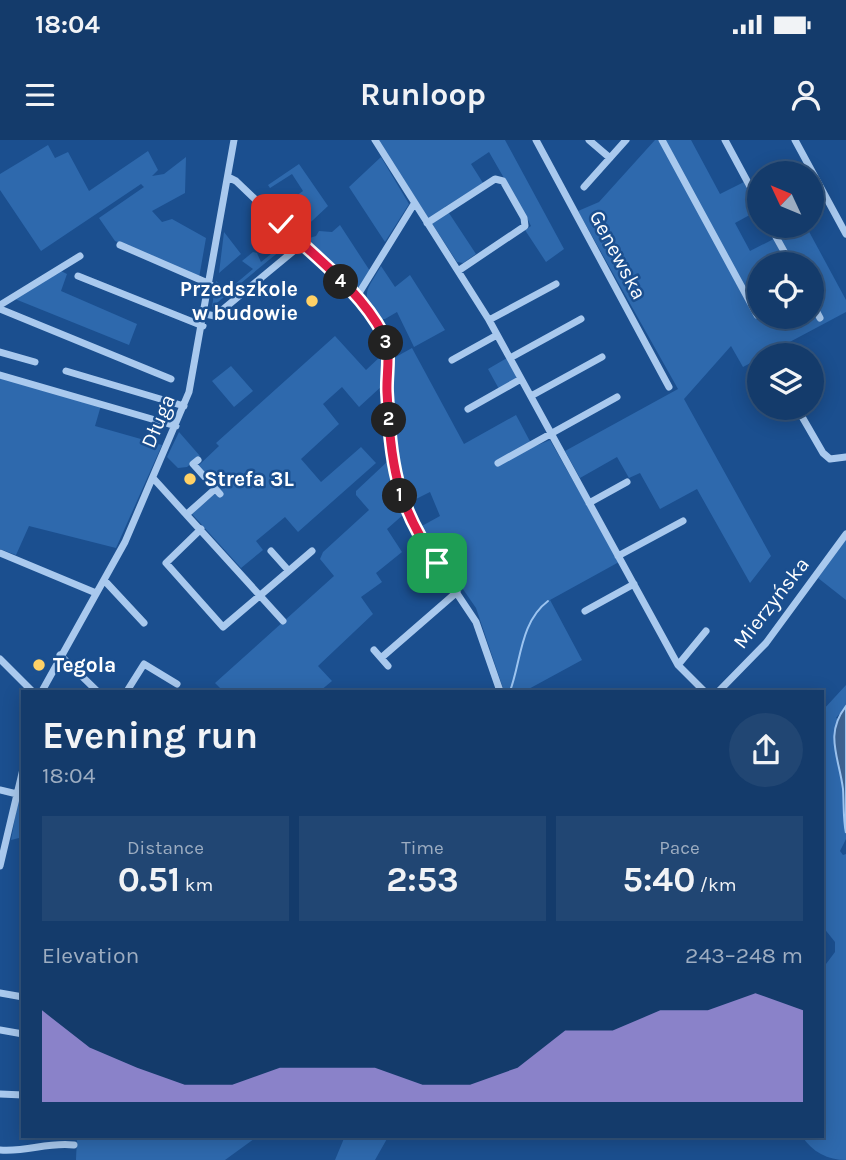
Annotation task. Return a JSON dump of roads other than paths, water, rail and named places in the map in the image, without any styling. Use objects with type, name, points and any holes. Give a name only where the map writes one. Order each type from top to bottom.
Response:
[{"type":"street","name":"Długa","points":[[43,690],[60,655],[104,580],[184,406],[195,373],[234,140]]},
{"type":"street","points":[[374,140],[489,320],[678,666],[703,690]]},
{"type":"street","name":"Genewska","points":[[536,140],[669,387]]},
{"type":"street","points":[[589,140],[610,158]]},
{"type":"street","points":[[584,187],[626,140]]},
{"type":"street","points":[[663,140],[747,296]]},
{"type":"street","points":[[725,140],[747,181]]},
{"type":"street","points":[[795,140],[846,234]]},
{"type":"street","points":[[228,177],[302,244],[356,298],[386,341],[389,422],[400,495],[420,538],[475,622],[500,690]]},
{"type":"street","points":[[427,223],[495,179],[503,181],[524,218],[525,226],[458,271]]},
{"type":"street","points":[[356,298],[414,204]]},
{"type":"street","points":[[205,314],[215,316],[302,244]]},
{"type":"street","points":[[120,245],[210,284]]},
{"type":"street","points":[[0,307],[80,256]]},
{"type":"street","points":[[78,276],[203,326]]},
{"type":"street","points":[[489,320],[556,284]]},
{"type":"street","points":[[0,307],[171,379]]},
{"type":"street","points":[[510,358],[581,319]]},
{"type":"street","points":[[452,360],[497,335]]},
{"type":"street","points":[[0,352],[35,362]]},
{"type":"street","points":[[531,396],[602,357]]},
{"type":"street","points":[[65,371],[184,406]]},
{"type":"street","points":[[0,375],[176,426]]},
{"type":"street","points":[[468,409],[521,379]]},
{"type":"street","points":[[498,463],[617,397]]},
{"type":"street","points":[[804,420],[823,453],[830,459],[846,457]]},
{"type":"street","points":[[187,514],[217,491],[193,464],[198,460]]},
{"type":"street","points":[[153,478],[283,621]]},
{"type":"street","points":[[589,502],[627,482]]},
{"type":"street","points":[[618,556],[683,521]]},
{"type":"street","points":[[201,529],[167,559],[167,566],[223,627],[312,551]]},
{"type":"street","name":"Mierzyńska","points":[[720,690],[766,643],[846,534]]},
{"type":"street","points":[[271,551],[288,570]]},
{"type":"street","points":[[0,553],[96,593]]},
{"type":"street","points":[[104,580],[144,623]]},
{"type":"street","points":[[585,611],[634,584]]},
{"type":"street","points":[[381,658],[457,592]]},
{"type":"street","points":[[678,666],[706,631]]},
{"type":"street","points":[[374,650],[388,666]]},
{"type":"street","points":[[60,655],[96,690]]},
{"type":"street","points":[[0,659],[31,690]]},
{"type":"street","points":[[128,690],[144,664],[177,684]]},
{"type":"street","points":[[0,866],[21,777]]},
{"type":"street","points":[[0,790],[17,794]]},
{"type":"street","points":[[0,993],[21,997]]},
{"type":"street","points":[[0,1030],[21,1034]]},
{"type":"street","points":[[0,1094],[21,1095]]},
{"type":"street","points":[[0,1150],[25,1152],[50,1143],[74,1145]]},
{"type":"waterway","points":[[510,690],[527,631],[532,620],[548,601]]},
{"type":"place","name":"Przedszkole w budowie","points":[[312,301]]},
{"type":"place","name":"Strefa 3L","points":[[190,479]]},
{"type":"place","name":"Tegola","points":[[39,665]]}]
